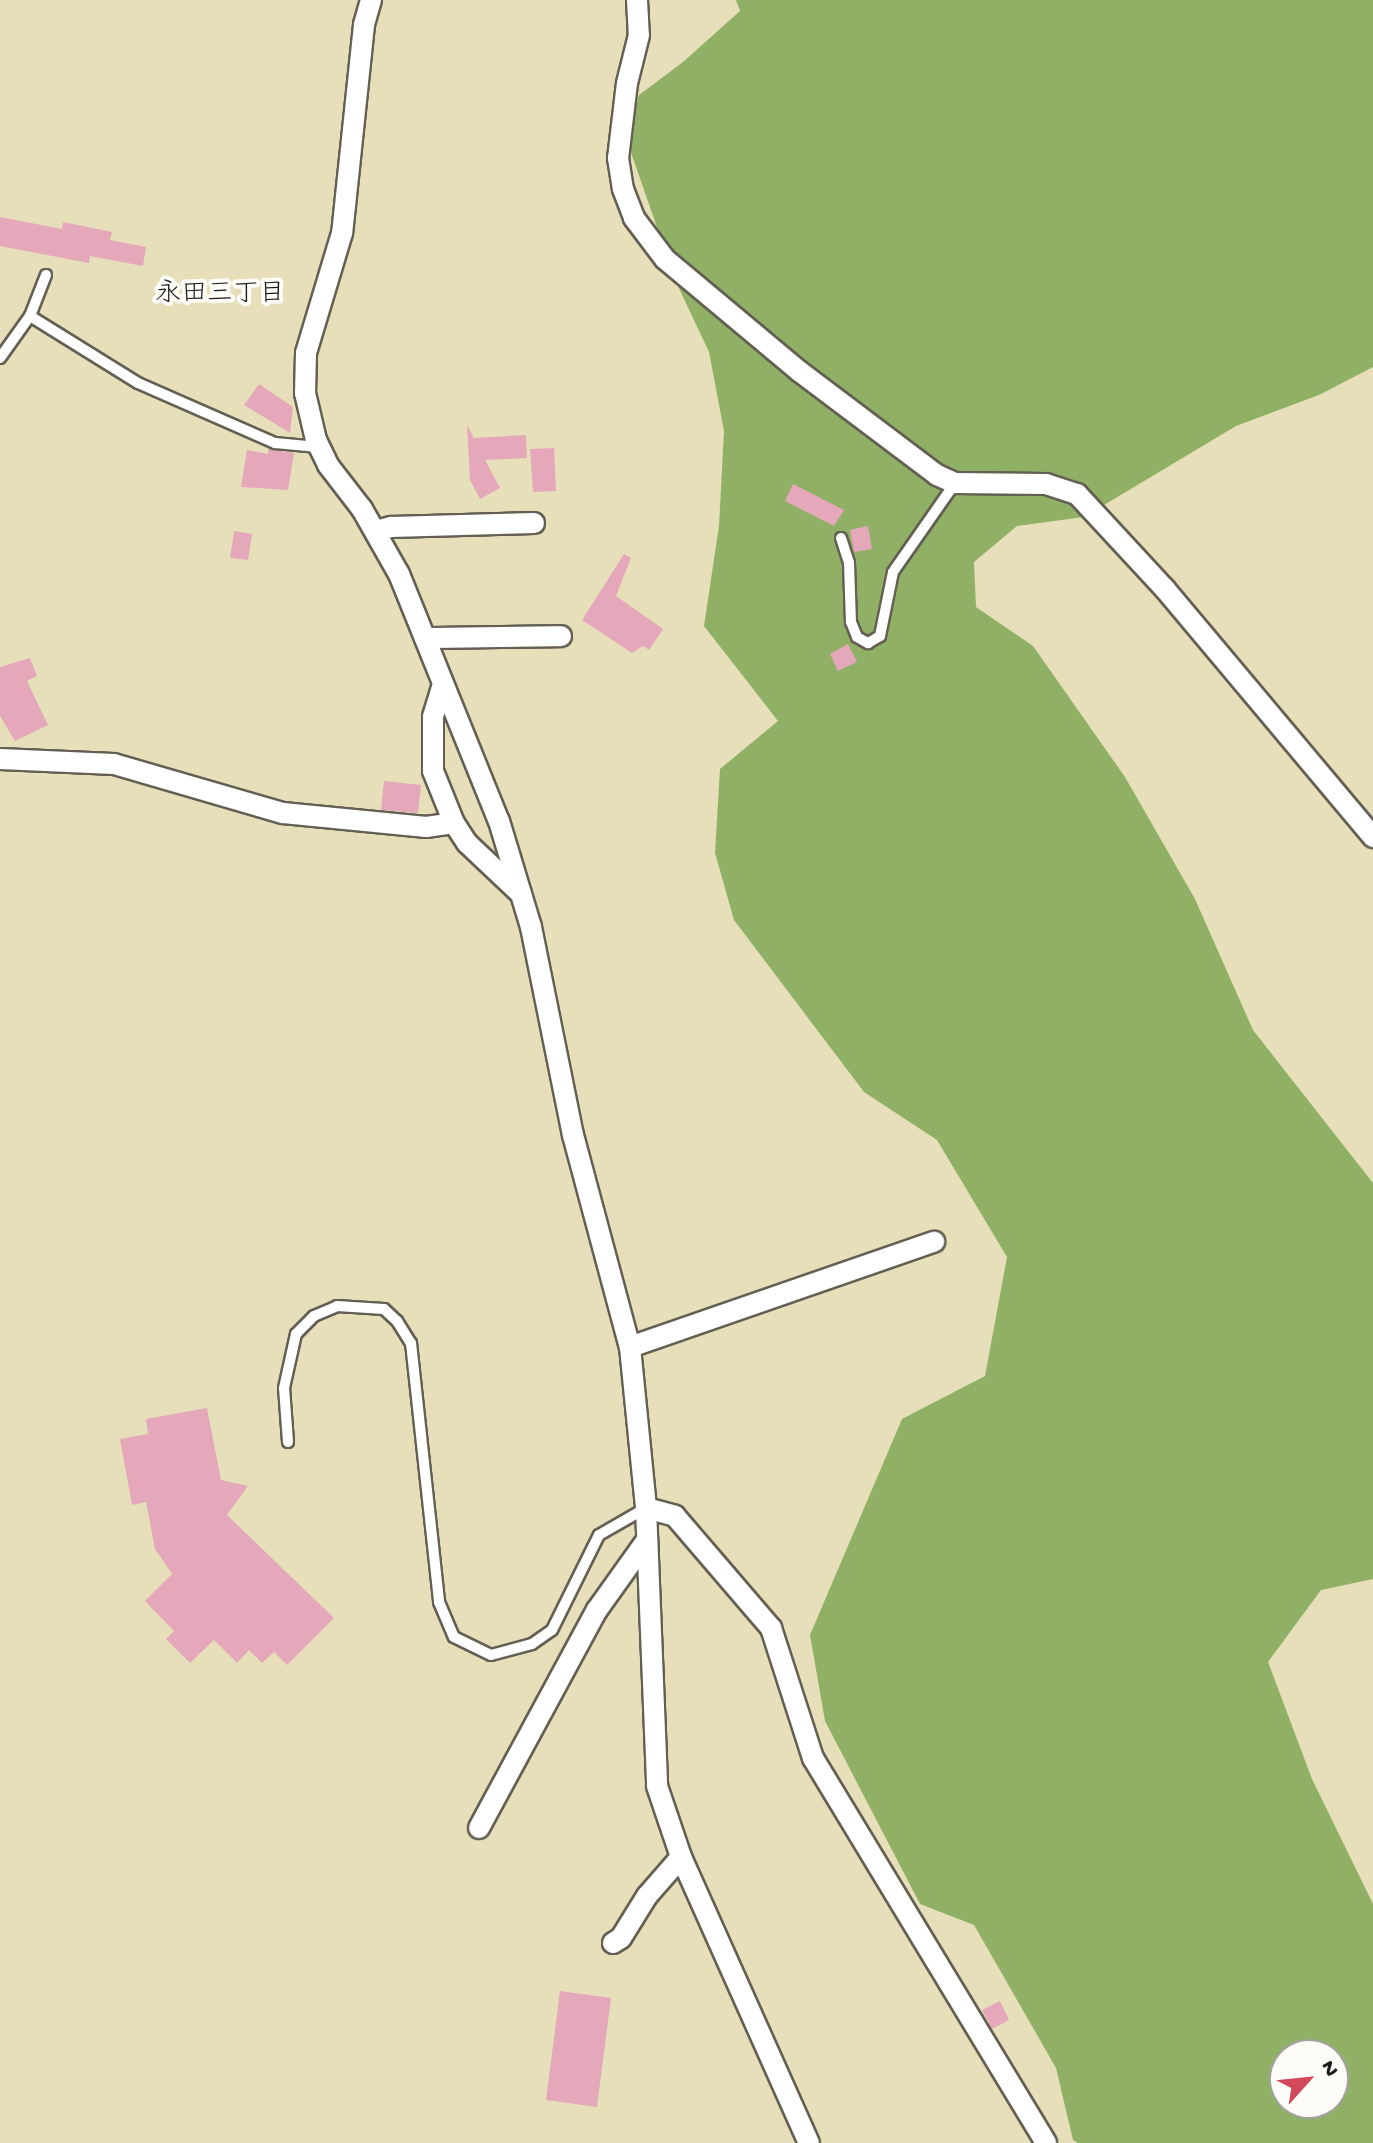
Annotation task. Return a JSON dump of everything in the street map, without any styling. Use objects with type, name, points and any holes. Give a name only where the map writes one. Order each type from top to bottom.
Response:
[{"type":"street","points":[[371,0],[364,25],[342,233],[306,353],[305,393],[320,448],[328,465],[376,531],[425,638],[499,821],[531,927],[573,1135],[630,1347],[646,1508],[657,1786],[681,1857],[809,2143]]},
{"type":"street","points":[[637,0],[639,35],[627,83],[618,158],[623,189],[646,236],[695,287],[895,446],[937,475],[955,483],[1046,484],[1077,494],[1165,589],[1373,837]]},
{"type":"street","points":[[376,531],[391,527],[534,523]]},
{"type":"street","points":[[425,638],[561,636]]},
{"type":"street","points":[[443,684],[433,717],[433,771],[454,823],[487,866],[521,894]]},
{"type":"street","points":[[0,759],[114,764],[283,813],[426,827],[454,823]]},
{"type":"street","points":[[630,1347],[934,1242]]},
{"type":"street","points":[[646,1508],[675,1516],[771,1628],[813,1758],[1046,2143]]},
{"type":"street","points":[[479,1828],[597,1610],[647,1540]]},
{"type":"street","points":[[613,1943],[621,1938],[647,1896],[681,1857]]},
{"type":"lane","points":[[0,358],[30,316],[46,275]]},
{"type":"lane","points":[[30,316],[138,383],[275,443],[320,448]]},
{"type":"lane","points":[[841,538],[849,563],[851,622],[857,637],[868,643],[880,636],[893,572],[955,483]]},
{"type":"lane","points":[[288,1442],[284,1388],[296,1334],[314,1316],[337,1306],[384,1309],[397,1321],[411,1343],[439,1602],[454,1637],[491,1655],[532,1644],[552,1630],[599,1535],[646,1508]]},
{"type":"green space","points":[[736,0],[1373,0],[1373,367],[1319,395],[1236,426],[1084,517],[1017,526],[974,562],[976,607],[1033,646],[1125,777],[1195,899],[1253,1030],[1373,1183],[1373,1579],[1321,1590],[1268,1662],[1312,1779],[1373,1904],[1373,2143],[1078,2143],[1073,2140],[1056,2068],[974,1925],[920,1904],[825,1721],[810,1635],[902,1419],[985,1376],[1007,1257],[937,1140],[864,1092],[734,920],[715,853],[720,769],[778,721],[704,626],[719,526],[724,431],[709,352],[676,282],[627,141],[639,95],[683,62],[740,11]]},
{"type":"building","points":[[0,217],[62,229],[63,222],[112,232],[110,240],[146,247],[143,266],[90,256],[89,263],[0,246]]},
{"type":"building","points":[[259,384],[293,407],[290,433],[244,405]]},
{"type":"building","points":[[467,425],[474,438],[526,435],[527,458],[485,460],[500,488],[480,499],[470,480]]},
{"type":"building","points":[[554,448],[556,491],[533,492],[530,449]]},
{"type":"building","points":[[268,449],[294,453],[288,490],[241,487],[247,450],[268,454]]},
{"type":"building","points":[[793,484],[844,510],[834,526],[785,501]]},
{"type":"building","points":[[868,526],[872,549],[854,552],[850,530]]},
{"type":"building","points":[[234,531],[252,534],[248,560],[230,558]]},
{"type":"building","points":[[624,554],[631,558],[616,596],[663,629],[649,650],[643,646],[632,653],[582,620]]},
{"type":"building","points":[[848,644],[857,662],[838,671],[830,654]]},
{"type":"building","points":[[30,658],[37,676],[27,681],[48,725],[15,741],[0,716],[0,667]]},
{"type":"building","points":[[384,781],[421,785],[418,813],[381,810]]},
{"type":"building","points":[[207,1408],[221,1480],[248,1486],[227,1515],[334,1618],[287,1665],[274,1652],[262,1663],[249,1650],[237,1663],[214,1640],[190,1663],[166,1639],[174,1631],[145,1601],[172,1574],[155,1549],[146,1502],[132,1505],[120,1439],[148,1434],[146,1419]]},
{"type":"building","points":[[560,1991],[611,1998],[597,2107],[546,2100]]},
{"type":"building","points":[[1000,2001],[1009,2020],[992,2029],[982,2010]]},
{"type":"district","name":"永田三丁目","points":[[220,296]]}]
